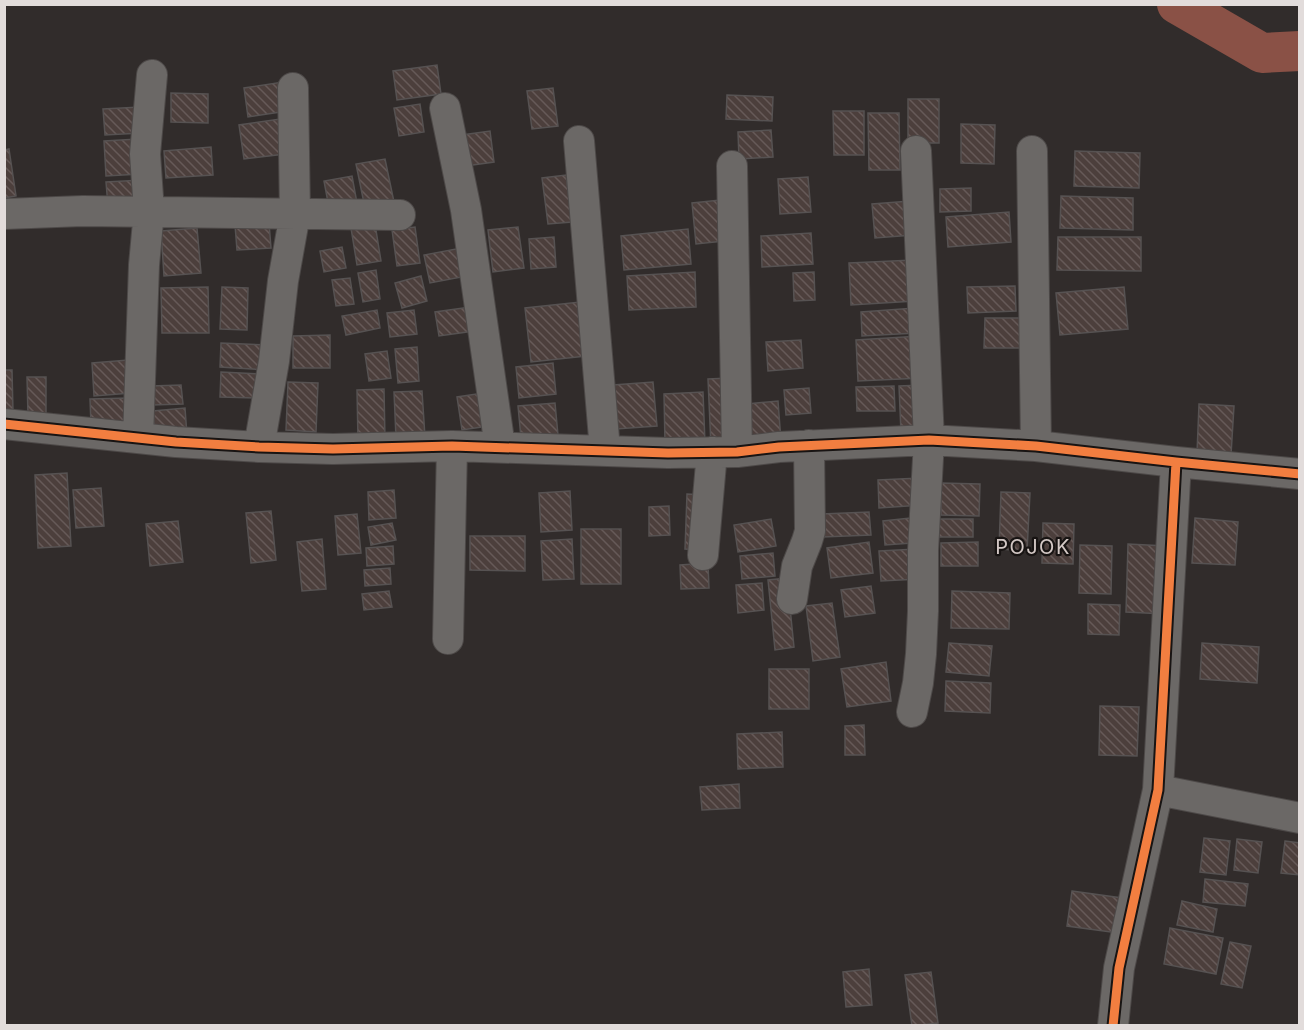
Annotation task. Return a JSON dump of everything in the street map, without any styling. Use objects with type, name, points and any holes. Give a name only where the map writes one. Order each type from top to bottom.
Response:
[{"type":"street","points":[[138,438],[144,265],[149,211],[145,154],[153,75]]},
{"type":"street","points":[[259,447],[274,362],[283,281],[295,214],[293,88]]},
{"type":"street","points":[[445,108],[466,210],[500,447]]},
{"type":"street","points":[[579,141],[605,450]]},
{"type":"street","points":[[912,712],[921,654],[922,551],[929,440],[916,151]]},
{"type":"street","points":[[1032,151],[1036,446]]},
{"type":"street","points":[[703,555],[724,452],[732,166]]},
{"type":"street","points":[[4,214],[149,211],[400,215]]},
{"type":"street","points":[[4,424],[176,442],[333,449],[452,446],[668,453],[929,440],[1036,446],[1299,474]]},
{"type":"street","points":[[792,599],[797,566],[810,531],[809,445]]},
{"type":"street","points":[[448,639],[452,446]]},
{"type":"street","points":[[1113,1026],[1119,968],[1158,790],[1176,462]]},
{"type":"street","points":[[1158,790],[1299,818]]},
{"type":"building","points":[[437,65],[441,94],[397,100],[393,71]]},
{"type":"building","points":[[283,82],[287,111],[248,117],[244,88]]},
{"type":"building","points":[[553,88],[558,126],[532,129],[527,91]]},
{"type":"building","points":[[171,93],[208,94],[208,123],[171,122]]},
{"type":"building","points":[[727,95],[773,97],[772,121],[726,119]]},
{"type":"building","points":[[908,99],[939,99],[939,143],[908,143]]},
{"type":"building","points":[[420,104],[424,132],[399,136],[394,108]]},
{"type":"building","points":[[140,107],[141,133],[105,135],[103,109]]},
{"type":"building","points":[[833,111],[864,111],[864,155],[834,155]]},
{"type":"building","points":[[868,113],[899,113],[900,170],[869,170]]},
{"type":"building","points":[[280,119],[285,154],[244,159],[239,125]]},
{"type":"building","points":[[961,124],[995,125],[994,164],[961,163]]},
{"type":"building","points":[[771,130],[773,157],[739,159],[738,132]]},
{"type":"building","points":[[490,131],[494,162],[466,166],[462,135]]},
{"type":"building","points":[[138,139],[140,174],[106,176],[104,141]]},
{"type":"building","points":[[211,147],[213,175],[166,178],[164,151]]},
{"type":"building","points":[[9,149],[16,196],[4,198],[4,150]]},
{"type":"building","points":[[1075,151],[1140,153],[1139,188],[1074,186]]},
{"type":"building","points":[[385,159],[394,202],[365,208],[356,164]]},
{"type":"building","points":[[566,175],[572,222],[548,224],[542,178]]},
{"type":"building","points":[[352,176],[357,203],[329,208],[324,181]]},
{"type":"building","points":[[808,177],[811,212],[780,214],[778,179]]},
{"type":"building","points":[[142,180],[143,204],[108,206],[106,182]]},
{"type":"building","points":[[971,188],[971,211],[940,212],[940,189]]},
{"type":"building","points":[[1061,196],[1133,198],[1133,230],[1060,228]]},
{"type":"building","points":[[720,200],[724,241],[696,244],[692,203]]},
{"type":"building","points":[[910,201],[913,235],[875,238],[872,204]]},
{"type":"building","points":[[1009,212],[1011,242],[948,247],[946,217]]},
{"type":"building","points":[[269,223],[271,248],[237,250],[235,225]]},
{"type":"building","points":[[375,224],[381,261],[357,265],[351,228]]},
{"type":"building","points":[[415,227],[420,263],[397,266],[392,230]]},
{"type":"building","points":[[518,227],[524,268],[493,272],[488,230]]},
{"type":"building","points":[[197,228],[201,273],[164,276],[161,231]]},
{"type":"building","points":[[688,229],[691,264],[624,270],[621,236]]},
{"type":"building","points":[[811,233],[813,264],[762,267],[761,236]]},
{"type":"building","points":[[554,237],[556,267],[531,269],[529,239]]},
{"type":"building","points":[[1058,237],[1141,237],[1141,271],[1057,270]]},
{"type":"building","points":[[342,247],[346,268],[324,272],[320,251]]},
{"type":"building","points":[[461,248],[467,276],[430,283],[424,255]]},
{"type":"building","points":[[913,260],[915,301],[851,305],[849,263]]},
{"type":"building","points":[[376,270],[380,299],[363,302],[358,273]]},
{"type":"building","points":[[695,272],[696,307],[629,310],[627,276]]},
{"type":"building","points":[[814,272],[815,300],[794,301],[793,273]]},
{"type":"building","points":[[421,276],[427,301],[402,308],[395,283]]},
{"type":"building","points":[[350,278],[354,304],[336,306],[332,280]]},
{"type":"building","points":[[1015,286],[1016,311],[968,313],[967,287]]},
{"type":"building","points":[[208,287],[209,333],[162,333],[161,288]]},
{"type":"building","points":[[222,287],[248,288],[247,330],[220,329]]},
{"type":"building","points":[[1124,287],[1128,329],[1060,335],[1056,293]]},
{"type":"building","points":[[580,302],[586,356],[531,362],[525,308]]},
{"type":"building","points":[[470,307],[474,331],[439,336],[435,312]]},
{"type":"building","points":[[915,308],[916,333],[862,336],[861,312]]},
{"type":"building","points":[[377,310],[380,328],[346,335],[342,316]]},
{"type":"building","points":[[414,310],[417,334],[390,337],[387,313]]},
{"type":"building","points":[[985,318],[1021,318],[1021,348],[984,348]]},
{"type":"building","points":[[330,335],[330,368],[293,368],[293,336]]},
{"type":"building","points":[[920,336],[922,378],[858,381],[856,340]]},
{"type":"building","points":[[801,340],[803,368],[768,371],[766,342]]},
{"type":"building","points":[[221,343],[268,345],[267,370],[220,367]]},
{"type":"building","points":[[417,347],[419,381],[398,383],[395,349]]},
{"type":"building","points":[[387,351],[391,378],[369,381],[365,354]]},
{"type":"building","points":[[128,360],[131,393],[94,396],[92,363]]},
{"type":"building","points":[[553,363],[556,394],[519,398],[516,367]]},
{"type":"building","points":[[4,370],[12,370],[13,411],[4,411]]},
{"type":"building","points":[[221,372],[261,374],[260,398],[220,397]]},
{"type":"building","points":[[27,377],[46,377],[46,415],[28,416]]},
{"type":"building","points":[[729,378],[732,446],[711,447],[708,379]]},
{"type":"building","points":[[288,382],[318,383],[316,432],[286,430]]},
{"type":"building","points":[[653,382],[657,426],[616,429],[613,385]]},
{"type":"building","points":[[181,385],[183,404],[152,405],[151,386]]},
{"type":"building","points":[[922,385],[924,433],[901,433],[899,386]]},
{"type":"building","points":[[894,386],[895,411],[857,411],[856,387]]},
{"type":"building","points":[[809,388],[811,413],[786,415],[784,390]]},
{"type":"building","points":[[384,389],[385,439],[358,440],[357,390]]},
{"type":"building","points":[[422,391],[425,437],[396,438],[394,392]]},
{"type":"building","points":[[703,392],[705,443],[665,444],[664,394]]},
{"type":"building","points":[[483,393],[488,426],[462,430],[457,397]]},
{"type":"building","points":[[129,398],[130,423],[91,425],[90,399]]},
{"type":"building","points":[[778,401],[781,441],[750,444],[747,404]]},
{"type":"building","points":[[555,403],[558,435],[521,438],[518,406]]},
{"type":"building","points":[[1199,404],[1234,406],[1231,455],[1197,453]]},
{"type":"building","points":[[185,408],[187,435],[155,437],[153,411]]},
{"type":"building","points":[[67,473],[71,546],[38,548],[35,475]]},
{"type":"building","points":[[920,478],[922,505],[879,508],[878,480]]},
{"type":"building","points":[[941,483],[980,484],[979,516],[941,515]]},
{"type":"building","points":[[101,488],[104,526],[76,528],[73,490]]},
{"type":"building","points":[[394,490],[396,518],[369,520],[368,492]]},
{"type":"building","points":[[570,491],[572,530],[541,532],[539,493]]},
{"type":"building","points":[[1001,492],[1030,493],[1027,551],[999,549]]},
{"type":"building","points":[[687,494],[703,495],[702,550],[685,549]]},
{"type":"building","points":[[669,506],[670,535],[649,536],[649,507]]},
{"type":"building","points":[[271,511],[276,560],[251,563],[246,513]]},
{"type":"building","points":[[869,512],[871,535],[823,537],[822,514]]},
{"type":"building","points":[[357,514],[361,553],[338,555],[335,516]]},
{"type":"building","points":[[910,518],[912,543],[885,545],[883,521]]},
{"type":"building","points":[[1195,518],[1238,522],[1235,565],[1192,563]]},
{"type":"building","points":[[771,519],[776,546],[738,552],[734,525]]},
{"type":"building","points":[[938,519],[973,519],[973,537],[938,537]]},
{"type":"building","points":[[178,521],[183,562],[150,566],[146,524]]},
{"type":"building","points":[[392,523],[396,540],[371,545],[368,527]]},
{"type":"building","points":[[1043,523],[1074,524],[1073,564],[1042,563]]},
{"type":"building","points":[[581,529],[621,529],[621,584],[581,584]]},
{"type":"building","points":[[470,536],[525,536],[525,571],[470,570]]},
{"type":"building","points":[[322,539],[326,589],[302,591],[297,542]]},
{"type":"building","points":[[572,539],[574,579],[543,580],[541,541]]},
{"type":"building","points":[[869,542],[873,573],[831,578],[827,548]]},
{"type":"building","points":[[978,542],[978,566],[941,566],[941,543]]},
{"type":"building","points":[[1128,544],[1166,546],[1164,614],[1126,612]]},
{"type":"building","points":[[1080,545],[1112,546],[1111,594],[1079,593]]},
{"type":"building","points":[[393,546],[394,564],[367,566],[366,548]]},
{"type":"building","points":[[917,549],[919,579],[881,581],[879,551]]},
{"type":"building","points":[[773,553],[775,576],[742,579],[740,556]]},
{"type":"building","points":[[708,563],[709,588],[681,589],[680,565]]},
{"type":"building","points":[[390,568],[391,584],[365,586],[364,570]]},
{"type":"building","points":[[787,578],[794,647],[775,650],[768,580]]},
{"type":"building","points":[[762,583],[764,610],[738,613],[736,585]]},
{"type":"building","points":[[871,586],[875,613],[845,617],[841,590]]},
{"type":"building","points":[[389,591],[392,607],[364,610],[362,594]]},
{"type":"building","points":[[952,591],[1010,593],[1009,629],[951,628]]},
{"type":"building","points":[[832,603],[840,657],[813,661],[806,606]]},
{"type":"building","points":[[1088,604],[1120,605],[1119,635],[1088,634]]},
{"type":"building","points":[[949,643],[992,646],[989,676],[946,672]]},
{"type":"building","points":[[1202,643],[1259,647],[1257,683],[1200,679]]},
{"type":"building","points":[[886,662],[891,701],[847,707],[841,669]]},
{"type":"building","points":[[769,669],[809,669],[809,709],[769,709]]},
{"type":"building","points":[[946,681],[991,683],[990,713],[945,711]]},
{"type":"building","points":[[1100,706],[1139,707],[1137,756],[1099,755]]},
{"type":"building","points":[[864,725],[865,755],[845,755],[845,726]]},
{"type":"building","points":[[782,732],[783,767],[738,769],[737,734]]},
{"type":"building","points":[[739,784],[740,808],[702,810],[700,787]]},
{"type":"building","points":[[1204,838],[1230,841],[1226,875],[1200,872]]},
{"type":"building","points":[[1237,839],[1262,842],[1258,873],[1234,870]]},
{"type":"building","points":[[1285,841],[1300,843],[1300,875],[1281,873]]},
{"type":"building","points":[[1205,879],[1248,884],[1245,906],[1203,902]]},
{"type":"building","points":[[1072,891],[1122,898],[1118,933],[1067,926]]},
{"type":"building","points":[[1182,901],[1217,909],[1213,932],[1177,925]]},
{"type":"building","points":[[1170,928],[1223,938],[1216,974],[1164,964]]},
{"type":"building","points":[[1230,942],[1251,946],[1242,988],[1221,984]]},
{"type":"building","points":[[869,969],[872,1005],[846,1007],[843,972]]},
{"type":"building","points":[[931,972],[938,1023],[912,1026],[905,975]]},
{"type":"waterway","points":[[1177,4],[1262,53],[1300,51]]},
{"type":"cycle path","points":[[4,424],[176,442],[333,449],[452,446],[668,453],[737,452],[779,447],[929,440],[1036,446],[1300,474]]},
{"type":"cycle path","points":[[1113,1026],[1119,968],[1158,790],[1176,462]]},
{"type":"district","name":"POJOK","points":[[1033,547]]}]
